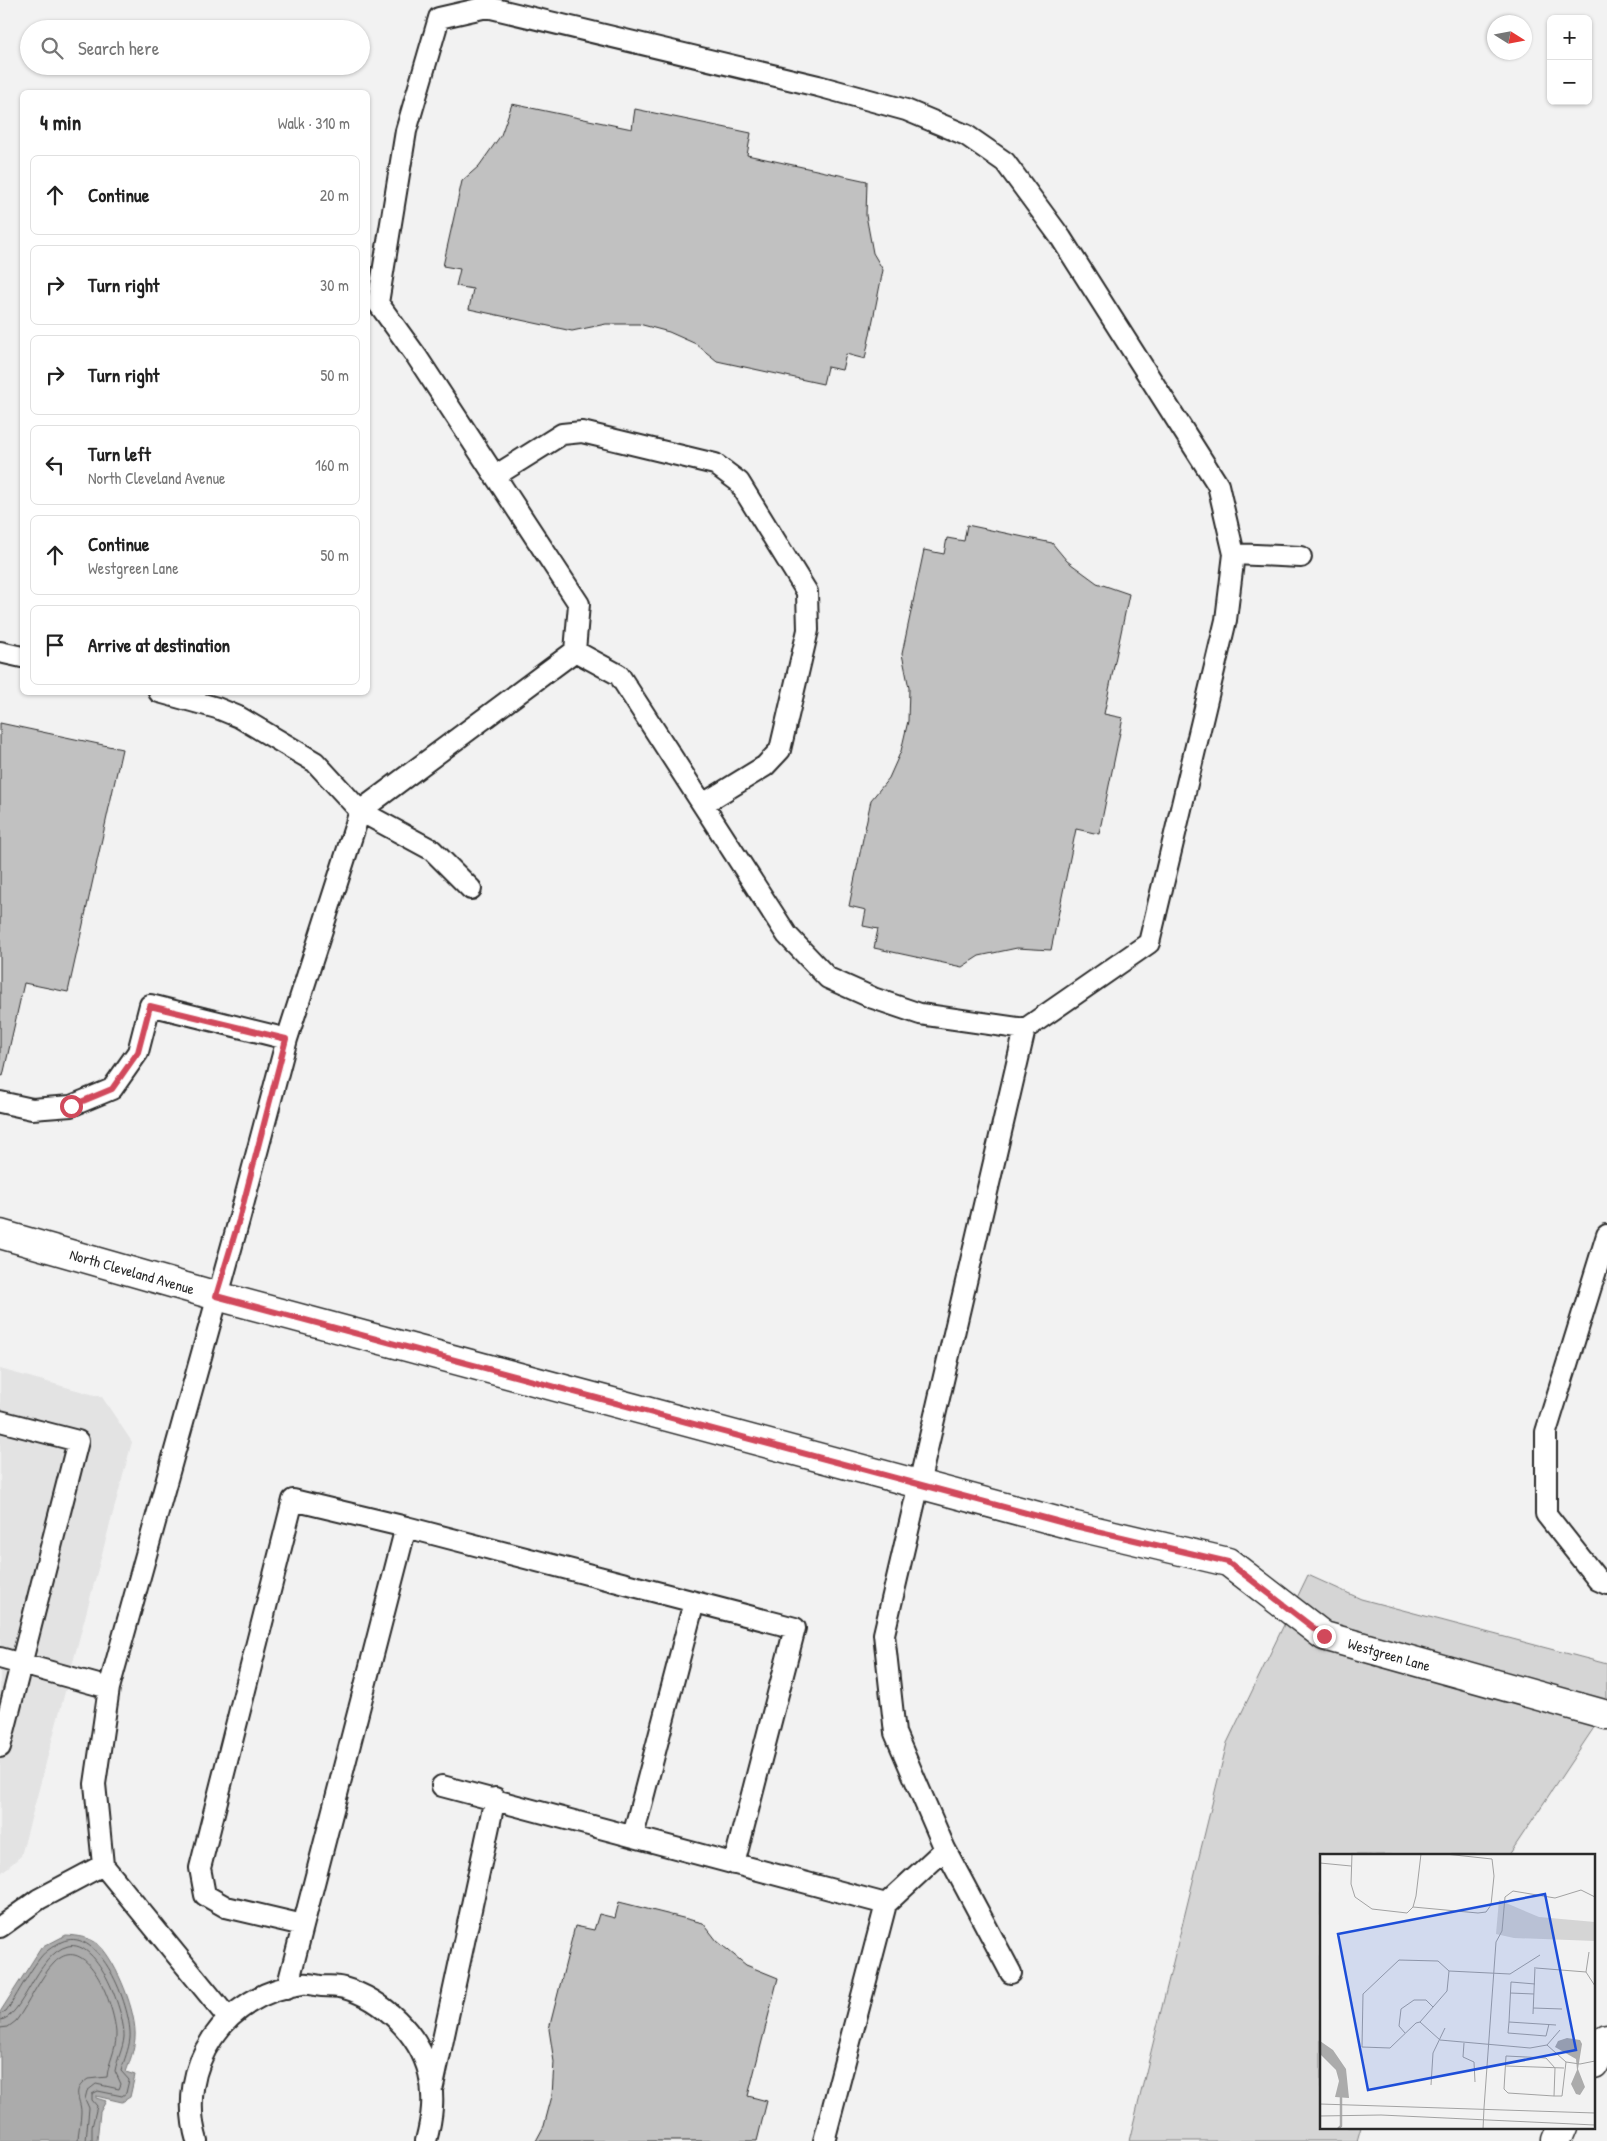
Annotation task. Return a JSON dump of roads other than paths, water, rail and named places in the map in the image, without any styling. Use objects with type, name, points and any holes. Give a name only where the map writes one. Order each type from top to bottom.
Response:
[{"type":"street","name":"North Cleveland Avenue","points":[[0,1234],[216,1296],[1075,1526]]},
{"type":"street","name":"Westgreen Lane","points":[[1075,1526],[1228,1562],[1324,1636],[1607,1715]]},
{"type":"street","points":[[1594,2063],[1607,2038]]},
{"type":"street","points":[[1556,2141],[1562,2128]]},
{"type":"lane","points":[[228,2018],[103,1865],[95,1784],[109,1688],[216,1296],[239,1220],[286,1039],[360,811],[575,651],[579,604],[417,357],[378,303],[406,131],[439,18],[487,7],[818,86],[906,110],[966,135],[1005,162],[1061,238],[1218,485],[1234,554],[1226,620],[1149,944],[1025,1029],[884,1634],[895,1732],[945,1849],[1011,1973]]},
{"type":"lane","points":[[495,476],[562,434],[582,432],[715,464],[739,482],[807,592],[808,630],[780,750],[765,766],[702,804]]},
{"type":"lane","points":[[1234,554],[1301,557]]},
{"type":"lane","points":[[575,651],[619,675],[787,935],[828,978],[873,998],[920,1014],[1025,1029]]},
{"type":"lane","points":[[0,652],[20,657]]},
{"type":"lane","points":[[170,695],[218,708],[239,717],[315,762],[360,811],[432,850],[471,889]]},
{"type":"lane","points":[[0,1102],[32,1109],[71,1106],[112,1089],[138,1052],[150,1006],[286,1039]]},
{"type":"lane","points":[[1607,1235],[1546,1432],[1546,1514],[1598,1580],[1607,1584]]},
{"type":"lane","points":[[0,1421],[78,1441],[0,1747]]},
{"type":"lane","points":[[303,1925],[226,1906],[204,1895],[200,1868],[293,1500],[406,1527],[795,1628],[734,1864]]},
{"type":"lane","points":[[287,1988],[406,1527]]},
{"type":"lane","points":[[634,1836],[694,1602]]},
{"type":"lane","points":[[0,1658],[109,1688]]},
{"type":"lane","points":[[442,1786],[495,1798],[886,1904]]},
{"type":"lane","points":[[431,2093],[495,1798]]},
{"type":"lane","points":[[824,2141],[886,1904],[945,1849]]},
{"type":"lane","points":[[0,1927],[39,1899],[103,1865]]},
{"type":"lane","points":[[197,2141],[192,2123],[192,2084],[205,2048],[228,2018],[263,1994],[303,1984],[344,1988],[382,2005],[411,2035],[429,2072],[433,2114],[426,2141]]},
{"type":"water","points":[[66,1935],[79,1936],[99,1945],[106,1953],[119,1976],[133,2015],[135,2028],[134,2047],[126,2072],[135,2075],[130,2097],[122,2102],[96,2096],[96,2098],[106,2101],[100,2112],[97,2141],[0,2141],[0,2012],[41,1948]]}]
